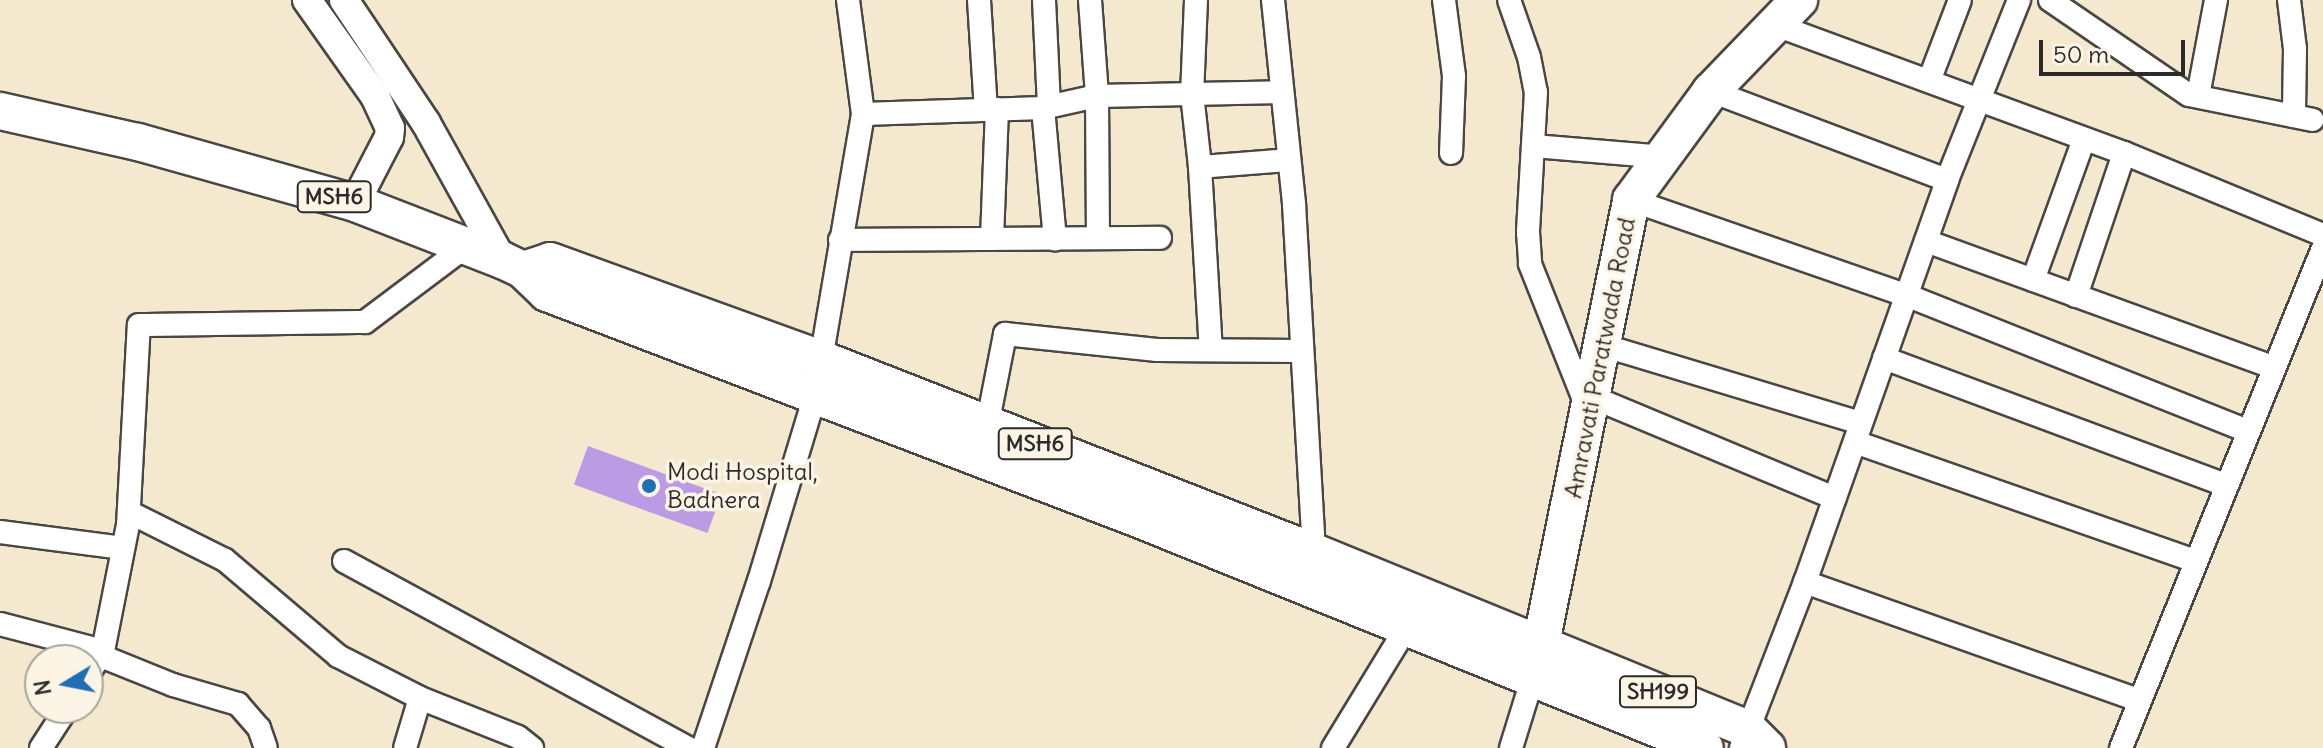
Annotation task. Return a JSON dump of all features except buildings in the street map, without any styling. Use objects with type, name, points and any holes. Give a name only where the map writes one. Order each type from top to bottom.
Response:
[{"type":"main road","name":"Amravati Paratwada Road","points":[[1538,661],[1631,200],[1711,91],[1786,12]]},
{"type":"main road","name":"MSH6","points":[[0,111],[138,142],[355,203],[513,265],[547,293],[1127,515],[1407,630],[1538,661]]},
{"type":"main road","name":"MSH6","points":[[513,265],[550,261],[821,359],[1421,597],[1538,661]]},
{"type":"main road","name":"SH199","points":[[1538,661],[1752,742]]},
{"type":"main road","name":"SH199","points":[[1538,661],[1705,748]]},
{"type":"street","points":[[307,0],[375,96],[390,128],[389,137],[355,203]]},
{"type":"street","points":[[345,0],[426,123],[513,265]]},
{"type":"street","points":[[703,748],[759,581],[815,395],[863,114],[848,0]]},
{"type":"street","points":[[979,0],[992,110],[992,239]]},
{"type":"street","points":[[1044,0],[1046,107],[1055,239]]},
{"type":"street","points":[[1090,0],[1097,96],[1098,238]]},
{"type":"street","points":[[1196,0],[1192,94],[1200,167],[1211,350]]},
{"type":"street","points":[[1273,0],[1289,160],[1314,552]]},
{"type":"street","points":[[1444,0],[1454,76],[1451,153]]},
{"type":"street","points":[[1509,0],[1535,83],[1528,232],[1530,264],[1590,404],[1835,498]]},
{"type":"street","points":[[1929,81],[1960,0]]},
{"type":"street","points":[[1752,742],[1947,180],[2019,0]]},
{"type":"street","points":[[2050,0],[2189,95],[2303,118],[2289,0]]},
{"type":"street","points":[[2198,96],[2216,0]]},
{"type":"street","points":[[1786,12],[1929,81],[2124,153],[2323,235]]},
{"type":"street","points":[[1711,91],[1947,180]]},
{"type":"street","points":[[863,114],[1046,107],[1097,96],[1282,92]]},
{"type":"street","points":[[390,128],[426,123]]},
{"type":"street","points":[[2033,280],[2084,139]]},
{"type":"street","points":[[1533,146],[1663,157]]},
{"type":"street","points":[[2076,296],[2124,153]]},
{"type":"street","points":[[1200,167],[1289,160]]},
{"type":"street","points":[[1631,200],[1906,295],[2247,431]]},
{"type":"street","points":[[840,240],[1160,238]]},
{"type":"street","points":[[1926,241],[2273,367]]},
{"type":"street","points":[[104,644],[129,512],[139,325],[365,322],[465,247]]},
{"type":"street","points":[[2121,748],[2323,248]]},
{"type":"street","points":[[987,426],[1005,334],[1157,350],[1301,351]]},
{"type":"street","points":[[1602,345],[1858,432],[2195,561]]},
{"type":"street","points":[[1884,358],[2225,485]]},
{"type":"street","points":[[129,512],[225,560],[338,656],[420,698],[518,737],[532,748]]},
{"type":"street","points":[[0,532],[123,548]]},
{"type":"street","points":[[344,561],[688,748]]},
{"type":"street","points":[[1805,582],[2139,700]]},
{"type":"street","points":[[1333,748],[1407,630],[1421,597]]},
{"type":"street","points":[[0,624],[68,644]]},
{"type":"street","points":[[104,655],[173,685],[238,704],[259,728],[266,748]]},
{"type":"street","points":[[1511,748],[1538,661]]},
{"type":"street","points":[[405,748],[420,698]]},
{"type":"street","points":[[41,748],[57,724]]},
{"type":"place","name":"Modi Hospital, Badnera","points":[[649,486]]}]
